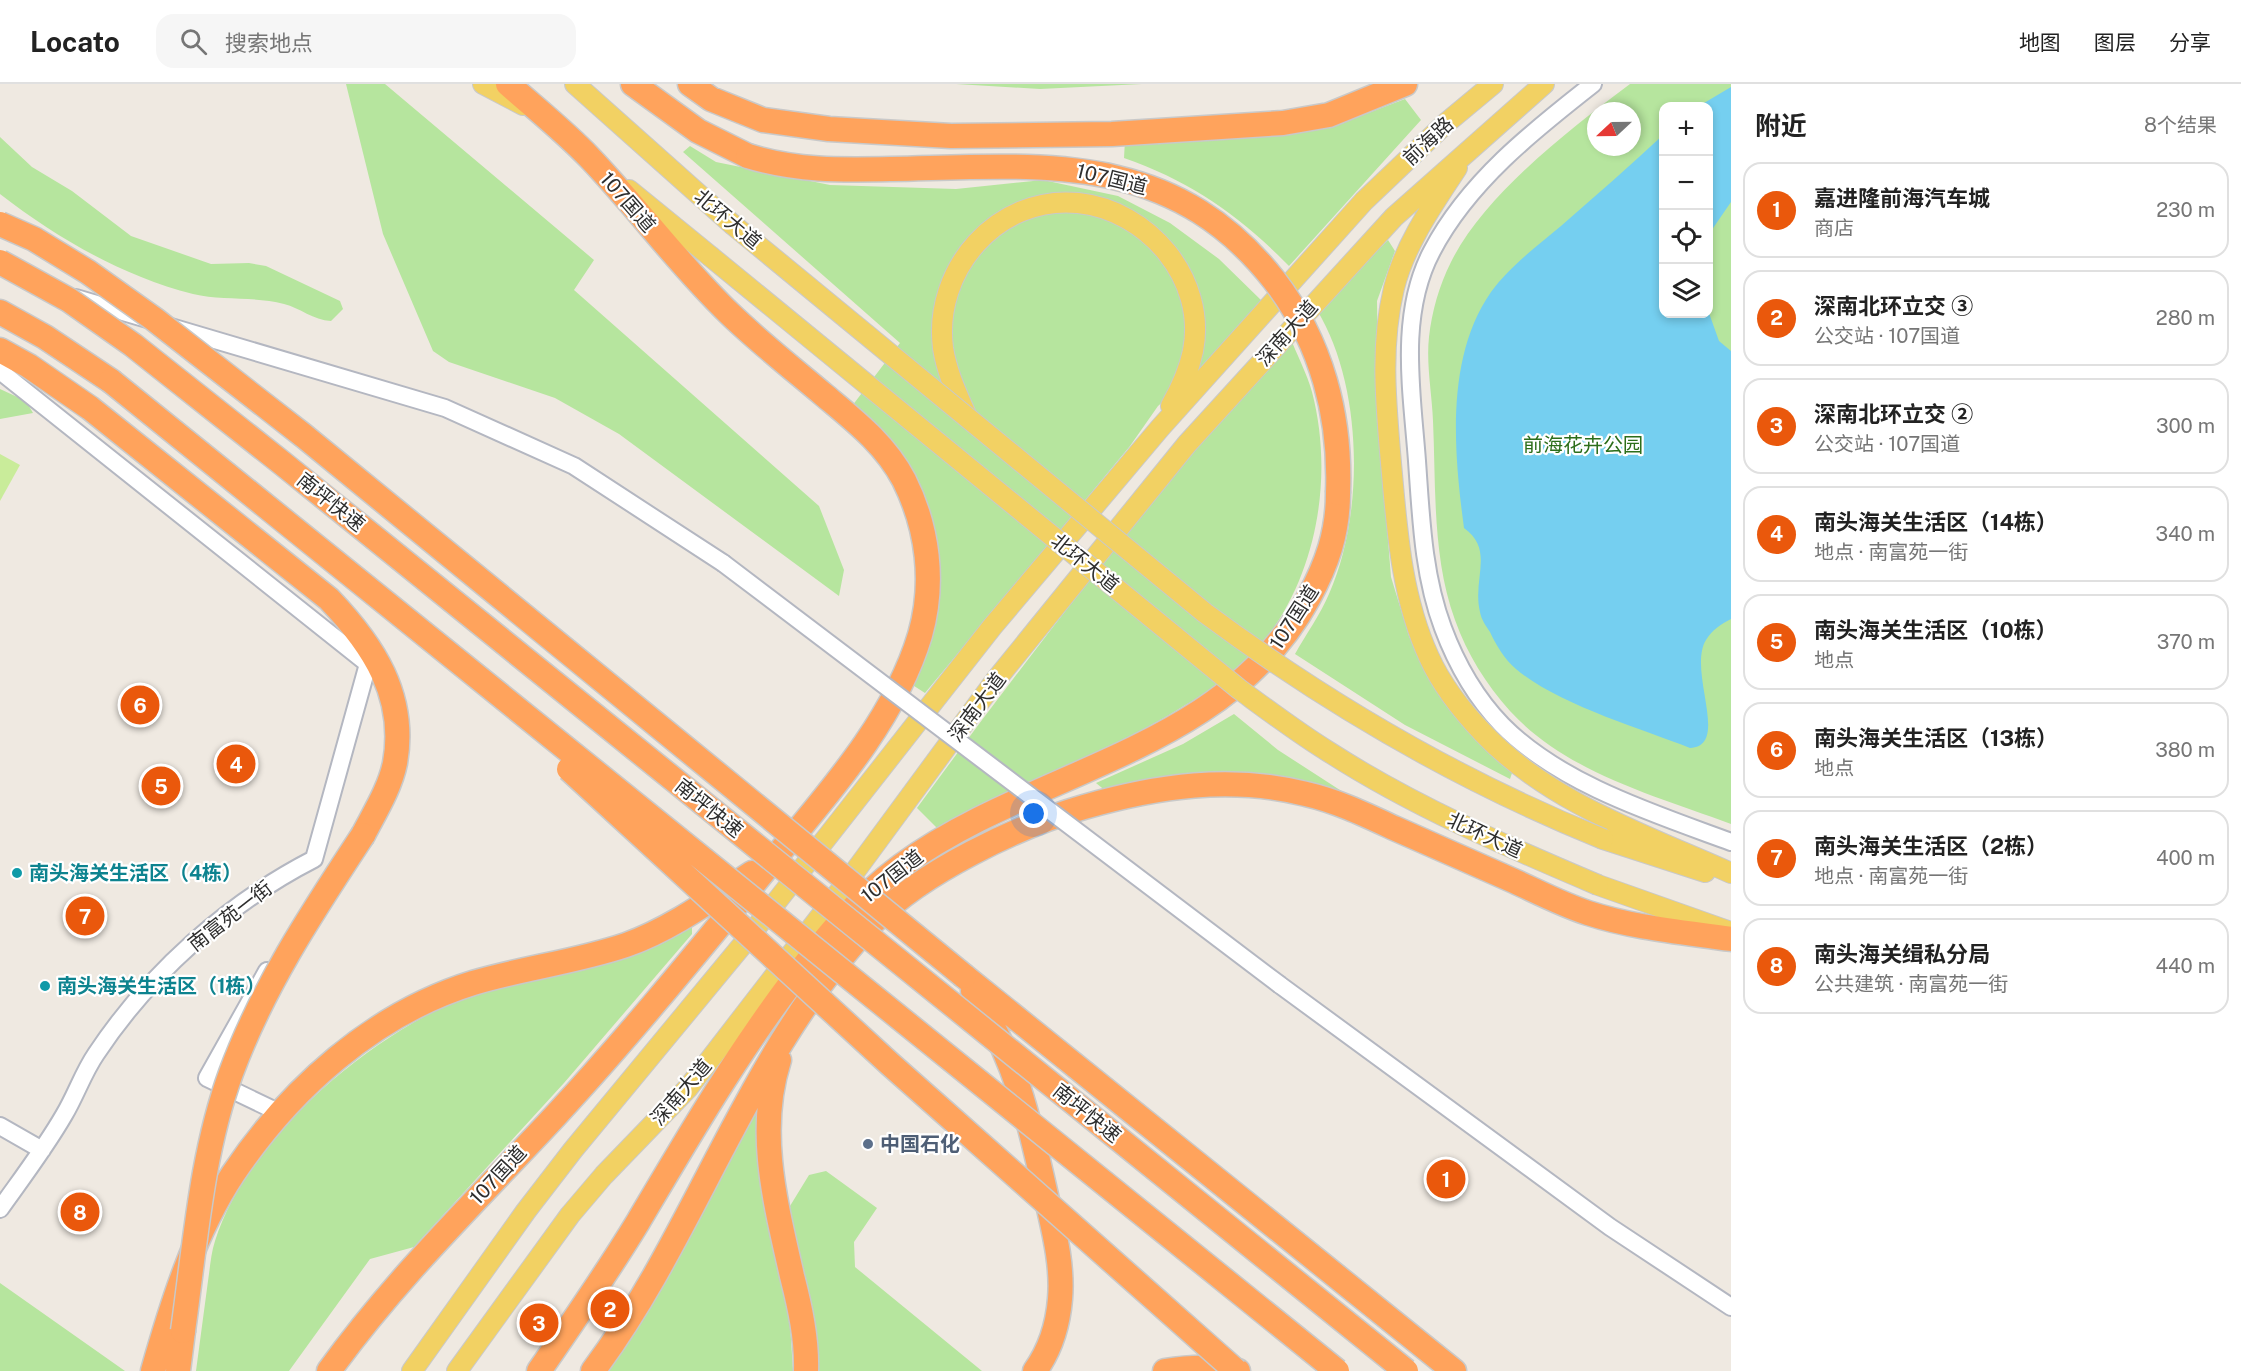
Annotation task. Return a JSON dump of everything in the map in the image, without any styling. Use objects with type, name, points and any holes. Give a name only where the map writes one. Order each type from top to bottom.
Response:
[{"type":"highway","name":"北环大道","points":[[508,84],[588,156]]},
{"type":"highway","name":"107国道","points":[[538,1371],[606,1273],[704,1107],[758,1027],[826,936],[848,911],[877,885],[927,849],[982,819],[1179,726],[1210,707],[1246,678],[1279,645],[1317,582],[1330,553],[1338,520],[1338,443],[1334,417],[1321,366],[1298,316],[1278,286],[1249,252],[1225,231],[1180,200],[1131,180],[1078,169],[1025,166],[803,169],[748,156],[698,131],[633,84]]},
{"type":"highway","points":[[690,84],[711,99],[763,120],[796,126],[951,136],[1112,134],[1306,119],[1353,107],[1405,84]]},
{"type":"highway","name":"107国道","points":[[329,1371],[359,1329],[398,1284],[616,1048],[782,850],[868,736],[910,662],[928,600],[928,568],[924,535],[904,482],[879,443],[751,333],[693,278],[588,156]]},
{"type":"highway","points":[[0,224],[34,239],[88,272],[304,436],[964,976],[1454,1371]]},
{"type":"highway","name":"南坪快速","points":[[0,262],[69,300],[133,345],[1406,1371]]},
{"type":"highway","points":[[0,312],[45,337],[111,381],[1337,1371]]},
{"type":"highway","points":[[0,350],[29,366],[90,408],[329,599],[355,626],[377,658],[390,691],[397,726],[394,764],[382,800],[363,835],[304,924],[274,976],[231,1074],[206,1172],[178,1371]]},
{"type":"highway","points":[[477,676],[627,825],[1062,1219],[1237,1371]]},
{"type":"highway","points":[[593,1371],[669,1255],[752,1092],[790,1030],[831,972],[874,921],[927,880],[998,840],[1071,811],[1116,798],[1188,785],[1249,784],[1310,795],[1367,815],[1585,912],[1637,925],[1731,939]]},
{"type":"highway","points":[[153,1371],[181,1282],[204,1229],[232,1175],[280,1113],[344,1053],[399,1015],[472,983],[627,945],[684,916],[752,873],[782,850]]},
{"type":"highway","points":[[826,936],[853,874]]},
{"type":"highway","points":[[964,976],[1010,1059],[1020,1088],[1057,1249],[1060,1297],[1054,1332],[1035,1371]]},
{"type":"highway","points":[[790,1030],[771,1092],[769,1148],[777,1212],[803,1327],[806,1371]]},
{"type":"highway","points":[[1165,1371],[1202,1368],[1237,1371]]},
{"type":"main road","points":[[483,84],[544,116]]},
{"type":"main road","name":"北环大道","points":[[575,84],[732,224],[1205,613],[1291,675],[1381,731],[1531,810],[1603,839],[1731,880]]},
{"type":"main road","name":"前海路","points":[[1364,201],[1445,124],[1493,84]]},
{"type":"main road","name":"深南大道","points":[[457,1371],[570,1215],[604,1175],[688,1088],[853,874],[995,681],[1187,444],[1394,217],[1477,141],[1544,84]]},
{"type":"main road","points":[[1477,141],[1414,237],[1395,286],[1387,320],[1386,395],[1397,531],[1414,617],[1430,658],[1453,698],[1485,735],[1521,768],[1562,794],[1609,818],[1731,873]]},
{"type":"main road","name":"北环大道","points":[[588,156],[1239,690],[1283,722],[1329,753],[1433,811],[1598,885],[1731,932]]},
{"type":"main road","name":"深南大道","points":[[412,1371],[526,1211],[573,1150],[744,943],[992,627],[1160,428],[1364,201]]},
{"type":"main road","points":[[967,417],[948,370],[943,347],[943,310],[952,279],[969,249],[993,226],[1023,210],[1050,204],[1078,203],[1110,210],[1139,225],[1158,241],[1173,259],[1185,281],[1192,305],[1195,328],[1193,351],[1179,392],[1160,428]]},
{"type":"street","points":[[1593,84],[1523,142],[1476,188],[1445,230],[1424,267],[1413,311],[1410,354],[1423,544],[1442,627],[1458,662],[1478,696],[1503,725],[1557,767],[1605,792],[1731,842]]},
{"type":"street","points":[[0,275],[445,408],[574,466],[723,563],[1280,985],[1610,1227],[1731,1307]]},
{"type":"street","points":[[0,371],[368,664],[314,859],[330,870],[244,1008],[207,1078],[280,1113]]},
{"type":"street","name":"南富苑一街","points":[[0,1209],[42,1150],[73,1100],[96,1054],[141,992],[230,915],[279,878],[314,859]]},
{"type":"street","points":[[0,1126],[42,1150]]},
{"type":"green space","points":[[346,84],[385,84],[594,260],[574,290],[819,506],[844,570],[839,596],[619,434],[555,398],[449,362],[433,351],[383,234]]},
{"type":"green space","points":[[956,84],[1142,84],[1040,89]]},
{"type":"green space","name":"前海花卉公园","points":[[1630,84],[1731,84],[1731,824],[1643,792],[1585,767],[1533,733],[1501,701],[1471,657],[1455,620],[1448,596],[1442,571],[1436,521],[1433,421],[1428,358],[1434,308],[1451,262],[1484,212],[1506,188],[1587,117],[1587,156],[1641,156],[1641,102],[1606,102]]},
{"type":"green space","points":[[1405,99],[1421,120],[1289,266],[1252,231],[1213,202],[1193,189],[1149,167],[1124,158],[1125,140],[1305,127],[1347,121]]},
{"type":"green space","points":[[0,137],[32,167],[72,191],[131,236],[211,264],[249,263],[266,266],[340,301],[343,309],[331,321],[273,302],[193,294],[141,277],[91,254],[44,226],[0,194]]},
{"type":"green space","points":[[690,146],[716,162],[830,185],[956,189],[1043,180],[1118,196],[1170,223],[1219,259],[1263,302],[1209,360],[1158,406],[1130,446],[925,693],[911,684],[928,651],[939,603],[940,557],[929,511],[852,406],[900,343],[683,152]]},
{"type":"green space","points":[[1388,240],[1395,251],[1377,301],[1379,429],[1391,577],[1409,636],[1426,674],[1469,731],[1512,773],[1510,779],[1405,725],[1295,654],[1329,594],[1341,562],[1349,526],[1353,489],[1354,450],[1351,412],[1343,375],[1332,341],[1317,310]]},
{"type":"green space","points":[[1290,337],[1310,385],[1319,429],[1321,466],[1319,504],[1312,541],[1301,576],[1285,610],[1264,641],[1226,680],[1153,724],[1092,756],[938,829],[917,808],[1099,569]]},
{"type":"green space","points":[[0,389],[26,401],[33,413],[0,419]]},
{"type":"green space","points":[[0,454],[20,465],[0,501]]},
{"type":"green space","points":[[1234,714],[1278,750],[1343,792],[1291,778],[1228,773],[1107,792],[1096,783],[1183,744]]},
{"type":"green space","points":[[687,927],[692,928],[692,934],[564,1083],[414,1247],[370,1259],[289,1371],[196,1371],[212,1250],[230,1204],[252,1168],[279,1133],[310,1101],[378,1045],[414,1022],[449,1004]]},
{"type":"green space","points":[[762,1094],[783,1288],[790,1323],[793,1371],[606,1371]]},
{"type":"green space","points":[[826,1171],[877,1208],[854,1242],[855,1267],[982,1371],[818,1371],[790,1206],[809,1175]]},
{"type":"green space","points":[[0,1283],[125,1371],[0,1371]]},
{"type":"water","points":[[1731,87],[1731,202],[1713,228],[1713,102],[1706,102]]},
{"type":"water","name":"前海花卉公园","points":[[1659,139],[1659,318],[1711,318],[1719,341],[1731,351],[1731,619],[1720,625],[1706,640],[1702,653],[1701,670],[1708,721],[1707,735],[1702,744],[1690,748],[1599,714],[1553,693],[1533,682],[1505,657],[1481,615],[1478,588],[1481,556],[1473,537],[1464,528],[1458,469],[1456,407],[1460,376],[1466,346],[1476,318],[1491,292],[1524,257]]},
{"type":"place","name":"南头海关生活区（13栋）","points":[[140,705]]},
{"type":"place","name":"南头海关生活区（14栋）","points":[[236,764]]},
{"type":"place","name":"南头海关生活区（10栋）","points":[[161,786]]},
{"type":"place","name":"南头海关生活区（4栋）","points":[[17,873]]},
{"type":"place","name":"南头海关生活区（2栋）","points":[[85,916]]},
{"type":"place","name":"南头海关生活区（1栋）","points":[[45,986]]},
{"type":"place","name":"中国石化","points":[[868,1144]]},
{"type":"place","name":"嘉进隆前海汽车城","points":[[1446,1179]]},
{"type":"place","name":"南头海关缉私分局","points":[[80,1212]]},
{"type":"place","name":"深南北环立交 ③","points":[[610,1309]]},
{"type":"place","name":"深南北环立交 ②","points":[[539,1323]]}]
